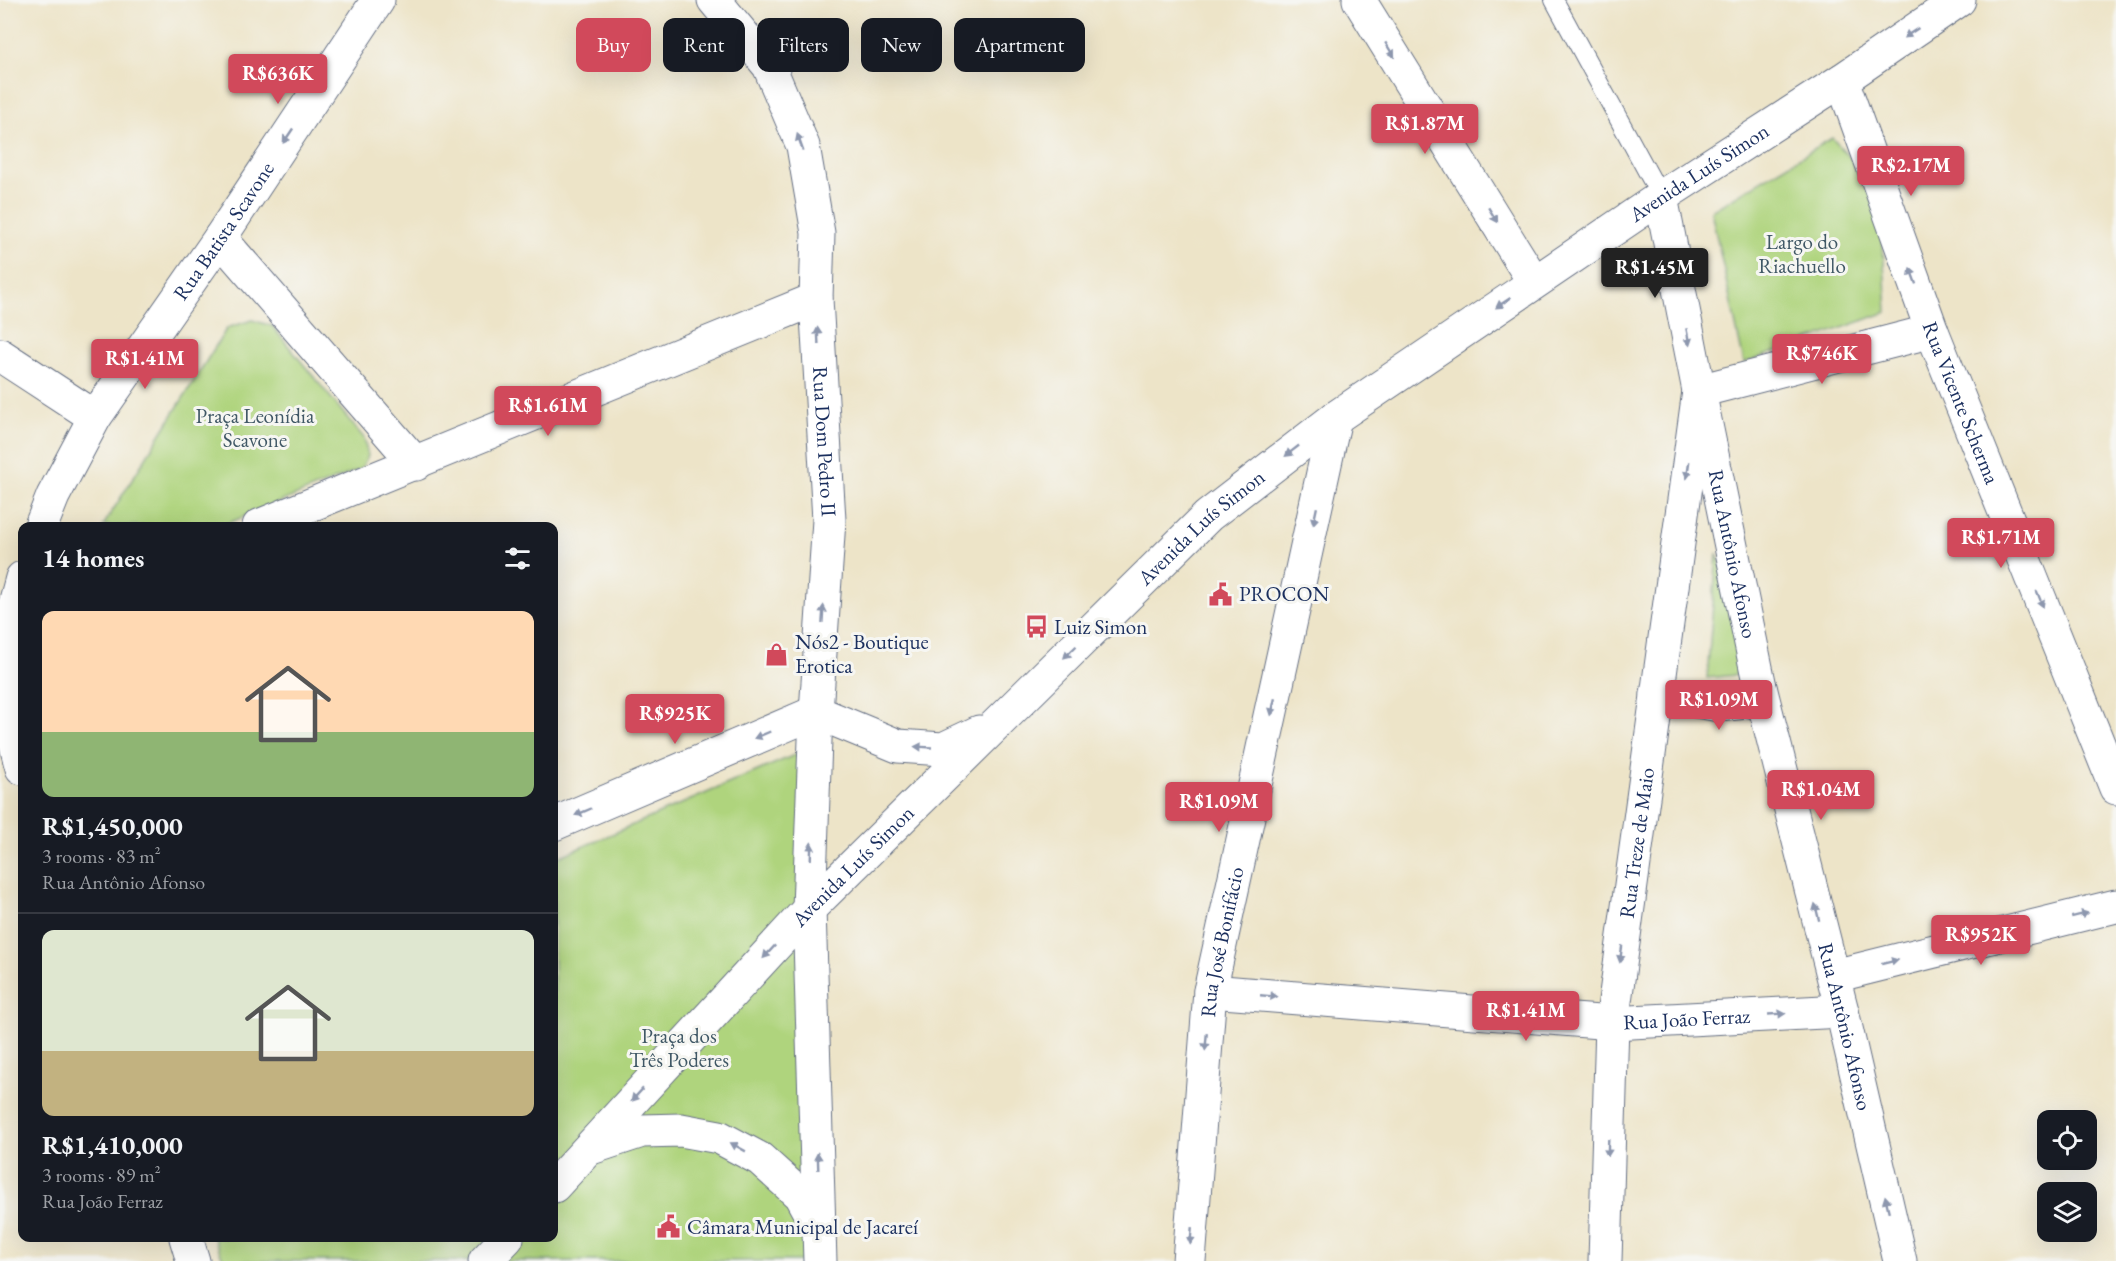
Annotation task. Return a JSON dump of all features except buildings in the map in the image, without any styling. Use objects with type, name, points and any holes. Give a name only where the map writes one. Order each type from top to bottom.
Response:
[{"type":"street","name":"Rua Batista Scavone","points":[[43,522],[53,496],[95,417],[220,238],[378,0]]},
{"type":"street","name":"Rua Dom Pedro II","points":[[714,0],[769,66],[803,146],[818,233],[816,299],[829,520],[816,712],[809,909],[820,1247]]},
{"type":"street","points":[[1359,0],[1534,282]]},
{"type":"street","name":"Avenida Luís Simon","points":[[558,1182],[809,909],[1208,516],[1335,418],[1534,282],[1842,80],[1959,0]]},
{"type":"street","name":"Rua Vicente Scherma","points":[[1842,80],[1932,331],[2116,788]]},
{"type":"street","name":"Rua Antônio Afonso","points":[[1661,197],[1760,687],[1834,975],[1900,1261]]},
{"type":"street","points":[[220,238],[416,464]]},
{"type":"street","points":[[269,522],[816,299]]},
{"type":"street","points":[[1699,391],[1932,331]]},
{"type":"street","points":[[0,355],[95,417]]},
{"type":"street","name":"Rua Treze de Maio","points":[[1605,1261],[1612,1023],[1699,391]]},
{"type":"street","name":"Rua José Bonifácio","points":[[1189,1261],[1210,991],[1335,418]]},
{"type":"street","points":[[14,760],[10,694],[18,609]]},
{"type":"street","points":[[1657,694],[1719,705],[1746,702],[1760,687]]},
{"type":"street","points":[[558,822],[816,712],[898,746],[943,748],[997,723]]},
{"type":"street","points":[[1834,975],[2116,906]]},
{"type":"street","name":"Rua João Ferraz","points":[[1210,991],[1612,1023],[1842,1011]]},
{"type":"street","points":[[588,1149],[642,1131],[681,1130],[720,1137],[760,1159],[800,1195],[820,1247]]},
{"type":"street","points":[[187,1242],[193,1261]]},
{"type":"street","points":[[485,1261],[503,1242]]},
{"type":"lane","points":[[1554,0],[1661,197]]},
{"type":"green space","name":"Largo do Riachuello","points":[[1832,138],[1864,173],[1882,230],[1887,312],[1744,363],[1711,211]]},
{"type":"green space","name":"Praça Leonídia Scavone","points":[[252,320],[272,326],[364,438],[368,456],[361,469],[231,522],[106,522],[227,328]]},
{"type":"green space","points":[[1717,553],[1751,657],[1736,675],[1707,678]]},
{"type":"green space","name":"Praça dos Três Poderes","points":[[804,751],[806,1261],[224,1261],[216,1242],[558,1242],[558,857]]},
{"type":"place","name":"PROCON","points":[[1221,594]]},
{"type":"place","name":"Luiz Simon","points":[[1036,627]]},
{"type":"place","name":"Nós2 - Boutique Erotica","points":[[777,654]]},
{"type":"place","name":"Câmara Municipal de Jacareí","points":[[669,1227]]}]
